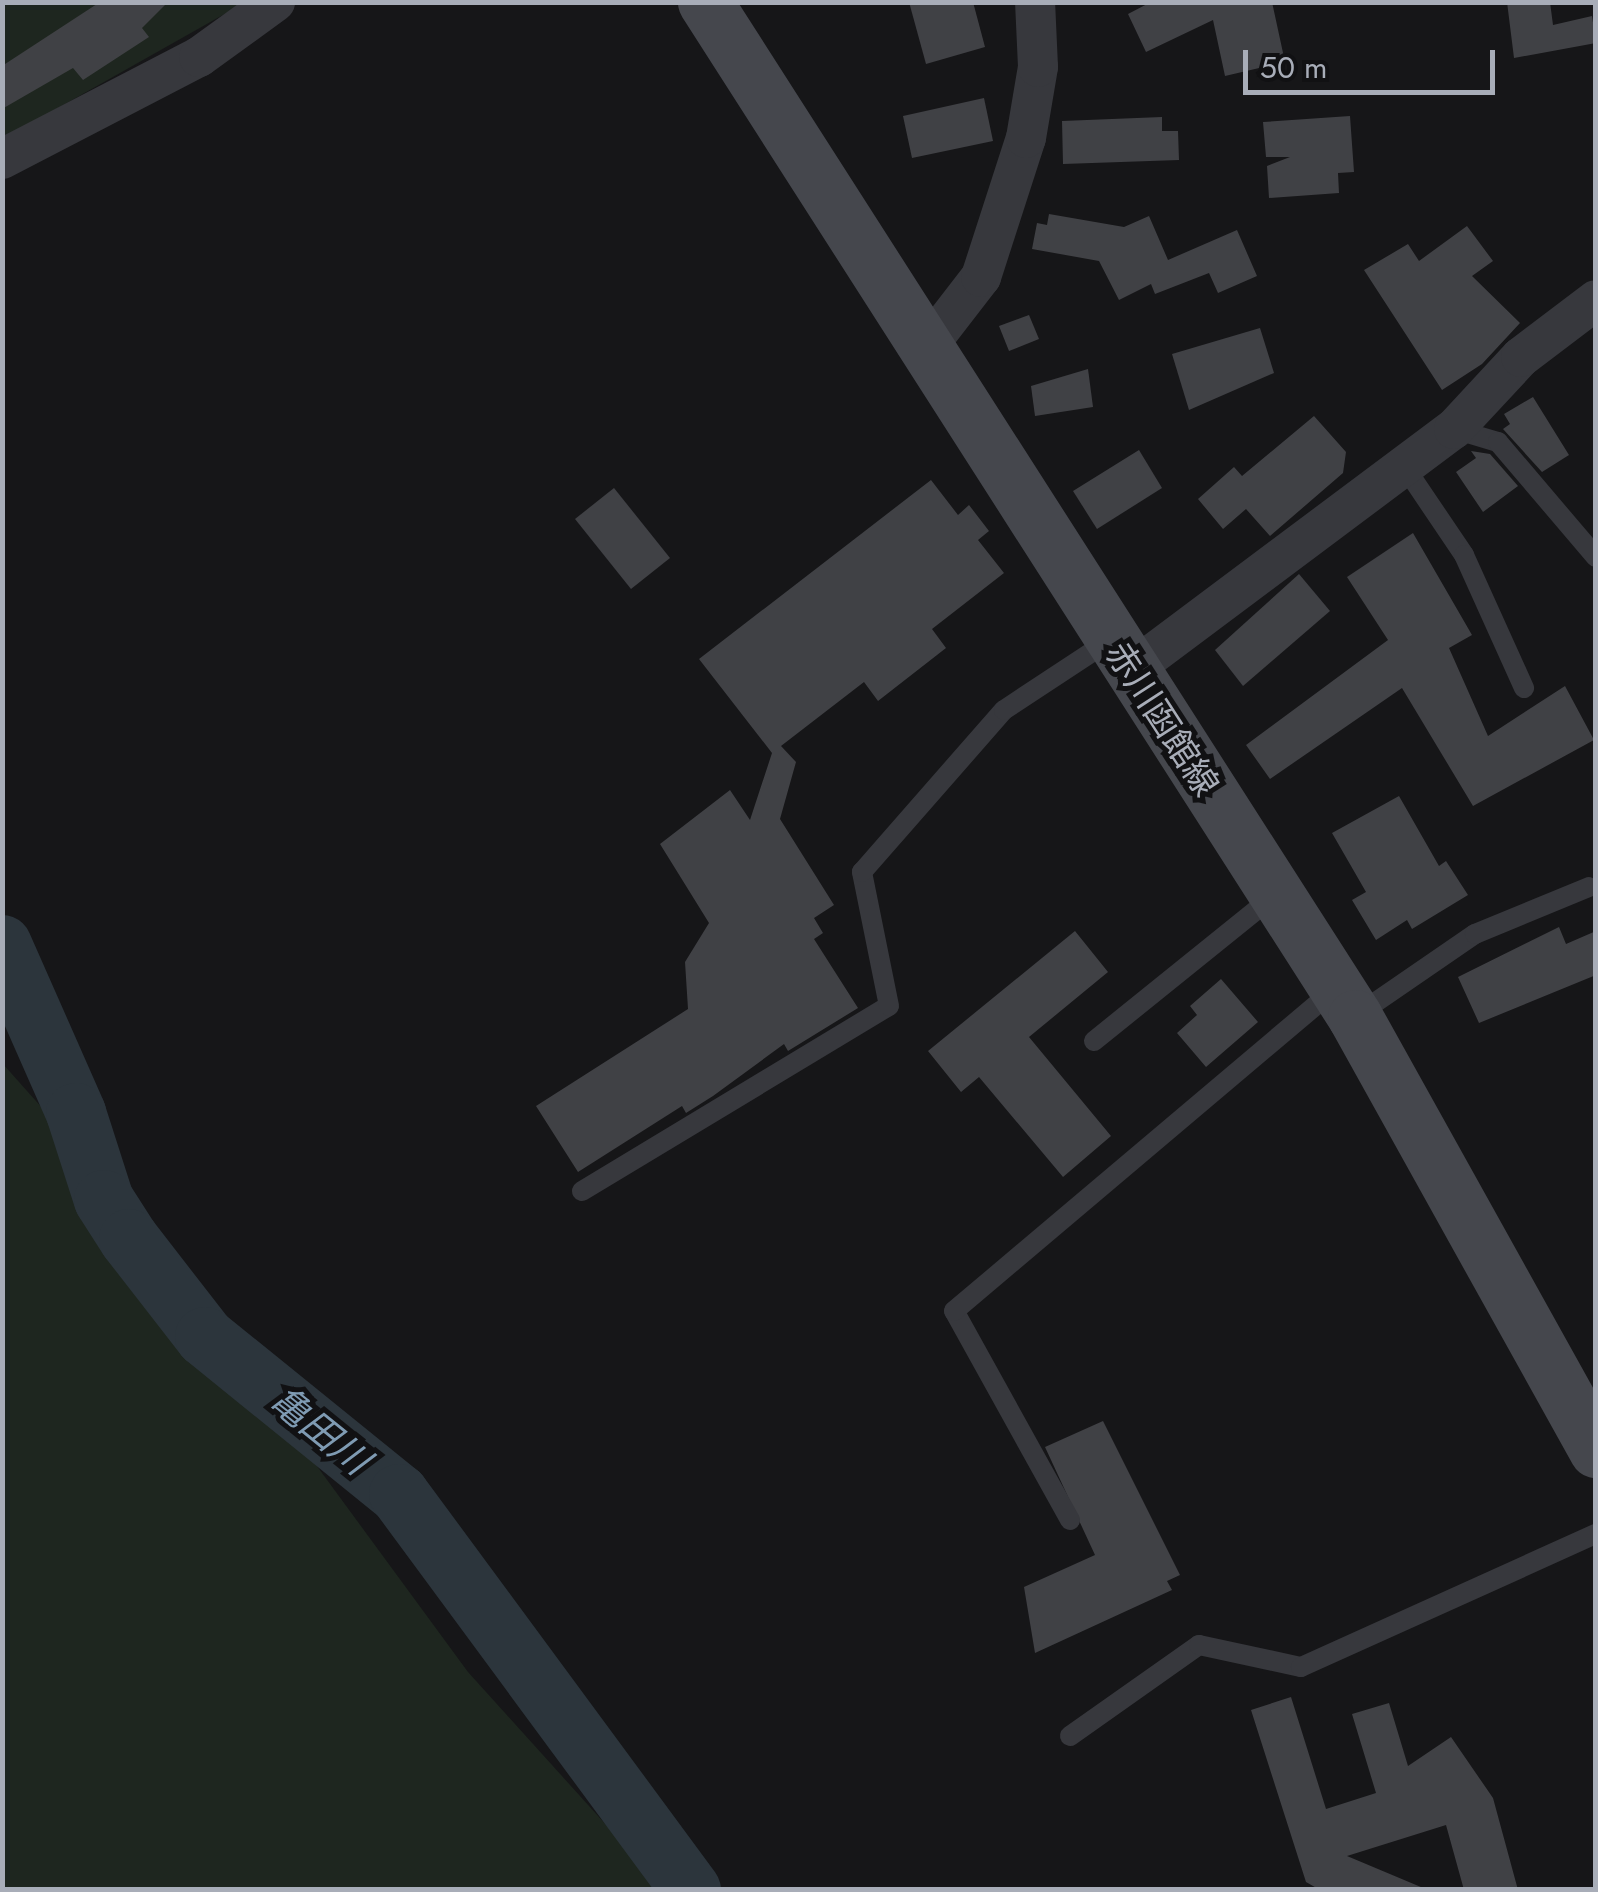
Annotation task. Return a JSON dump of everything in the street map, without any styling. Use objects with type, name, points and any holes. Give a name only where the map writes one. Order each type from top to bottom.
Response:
[{"type":"main road","name":"赤川函館線","points":[[705,2],[923,352],[1346,1002],[1596,1450]]},
{"type":"street","points":[[2,159],[198,57],[275,2]]},
{"type":"street","points":[[923,352],[981,277],[1026,138],[1043,5]]},
{"type":"street","points":[[1120,655],[1454,429],[1521,357],[1596,300]]},
{"type":"lane","points":[[1454,429],[1498,442],[1596,557]]},
{"type":"lane","points":[[1404,466],[1464,555],[1524,688]]},
{"type":"lane","points":[[582,1191],[889,1006],[862,872],[1004,710],[1120,655]]},
{"type":"lane","points":[[1070,1520],[954,1311],[1346,1002],[1474,934],[1589,887]]},
{"type":"lane","points":[[1094,1041],[1276,895]]},
{"type":"lane","points":[[1070,1736],[1199,1645],[1301,1667],[1596,1534]]},
{"type":"shaded area","points":[[3,3],[244,3],[3,139]]},
{"type":"shaded area","points":[[3,1064],[110,1184],[468,1672],[664,1889],[3,1889]]},
{"type":"building","points":[[100,2],[168,2],[142,28],[149,37],[83,80],[73,68],[2,109],[2,66]]},
{"type":"building","points":[[909,2],[973,2],[985,47],[926,64]]},
{"type":"building","points":[[1151,2],[1272,2],[1285,62],[1225,76],[1213,20],[1146,52],[1128,14]]},
{"type":"building","points":[[1507,2],[1550,2],[1553,25],[1592,16],[1596,43],[1514,58]]},
{"type":"building","points":[[984,98],[993,141],[912,158],[903,116]]},
{"type":"building","points":[[1350,116],[1354,172],[1338,173],[1339,193],[1269,198],[1267,166],[1290,157],[1266,157],[1263,122]]},
{"type":"building","points":[[1162,117],[1162,131],[1178,131],[1179,160],[1063,164],[1062,121]]},
{"type":"building","points":[[1049,214],[1124,227],[1149,216],[1168,260],[1237,230],[1257,276],[1218,293],[1209,273],[1155,294],[1151,284],[1119,300],[1099,261],[1032,249],[1037,223],[1047,225]]},
{"type":"building","points":[[1467,226],[1493,261],[1472,276],[1520,323],[1482,364],[1442,390],[1364,270],[1408,244],[1419,261]]},
{"type":"building","points":[[1029,315],[1039,339],[1009,351],[999,326]]},
{"type":"building","points":[[1260,328],[1274,373],[1189,410],[1172,354]]},
{"type":"building","points":[[1088,369],[1093,407],[1035,416],[1031,386]]},
{"type":"building","points":[[1533,397],[1569,455],[1542,472],[1503,429],[1510,424],[1504,414]]},
{"type":"building","points":[[1314,416],[1346,452],[1343,473],[1270,536],[1246,509],[1223,529],[1198,499],[1234,467],[1242,476]]},
{"type":"building","points":[[1139,450],[1162,488],[1097,529],[1073,491]]},
{"type":"building","points":[[1471,451],[1490,454],[1518,486],[1483,512],[1456,472],[1476,458]]},
{"type":"building","points":[[931,480],[958,515],[969,505],[989,531],[978,540],[1004,573],[932,629],[946,648],[878,701],[864,682],[781,746],[796,762],[780,819],[834,905],[814,918],[823,933],[814,939],[858,1008],[788,1051],[784,1044],[686,1113],[682,1106],[578,1172],[536,1106],[688,1009],[685,962],[709,923],[660,844],[730,790],[750,820],[772,753],[699,659]]},
{"type":"building","points":[[614,488],[670,558],[631,589],[575,519]]},
{"type":"building","points":[[1413,533],[1472,635],[1449,648],[1488,736],[1565,686],[1594,740],[1473,806],[1402,688],[1270,779],[1246,745],[1388,640],[1347,577]]},
{"type":"building","points":[[1299,574],[1330,611],[1243,686],[1215,650]]},
{"type":"building","points":[[1399,796],[1439,866],[1446,861],[1468,895],[1412,929],[1407,920],[1376,940],[1352,900],[1366,892],[1332,833]]},
{"type":"building","points":[[1559,927],[1566,944],[1596,931],[1596,975],[1479,1023],[1458,977]]},
{"type":"building","points":[[1075,931],[1108,972],[1029,1037],[1111,1136],[1063,1177],[979,1077],[961,1092],[928,1051]]},
{"type":"building","points":[[1221,979],[1258,1022],[1206,1067],[1177,1033],[1197,1015],[1190,1006]]},
{"type":"building","points":[[1103,1421],[1180,1575],[1167,1581],[1172,1590],[1035,1653],[1024,1587],[1095,1555],[1045,1447]]},
{"type":"building","points":[[1291,1697],[1326,1809],[1376,1793],[1352,1714],[1389,1703],[1408,1766],[1451,1737],[1493,1798],[1518,1890],[1464,1890],[1446,1825],[1347,1856],[1428,1890],[1320,1890],[1306,1882],[1251,1710]]},
{"type":"waterway","name":"亀田川","points":[[2,945],[76,1113],[104,1200],[129,1239],[205,1337],[399,1494],[691,1890]]}]
